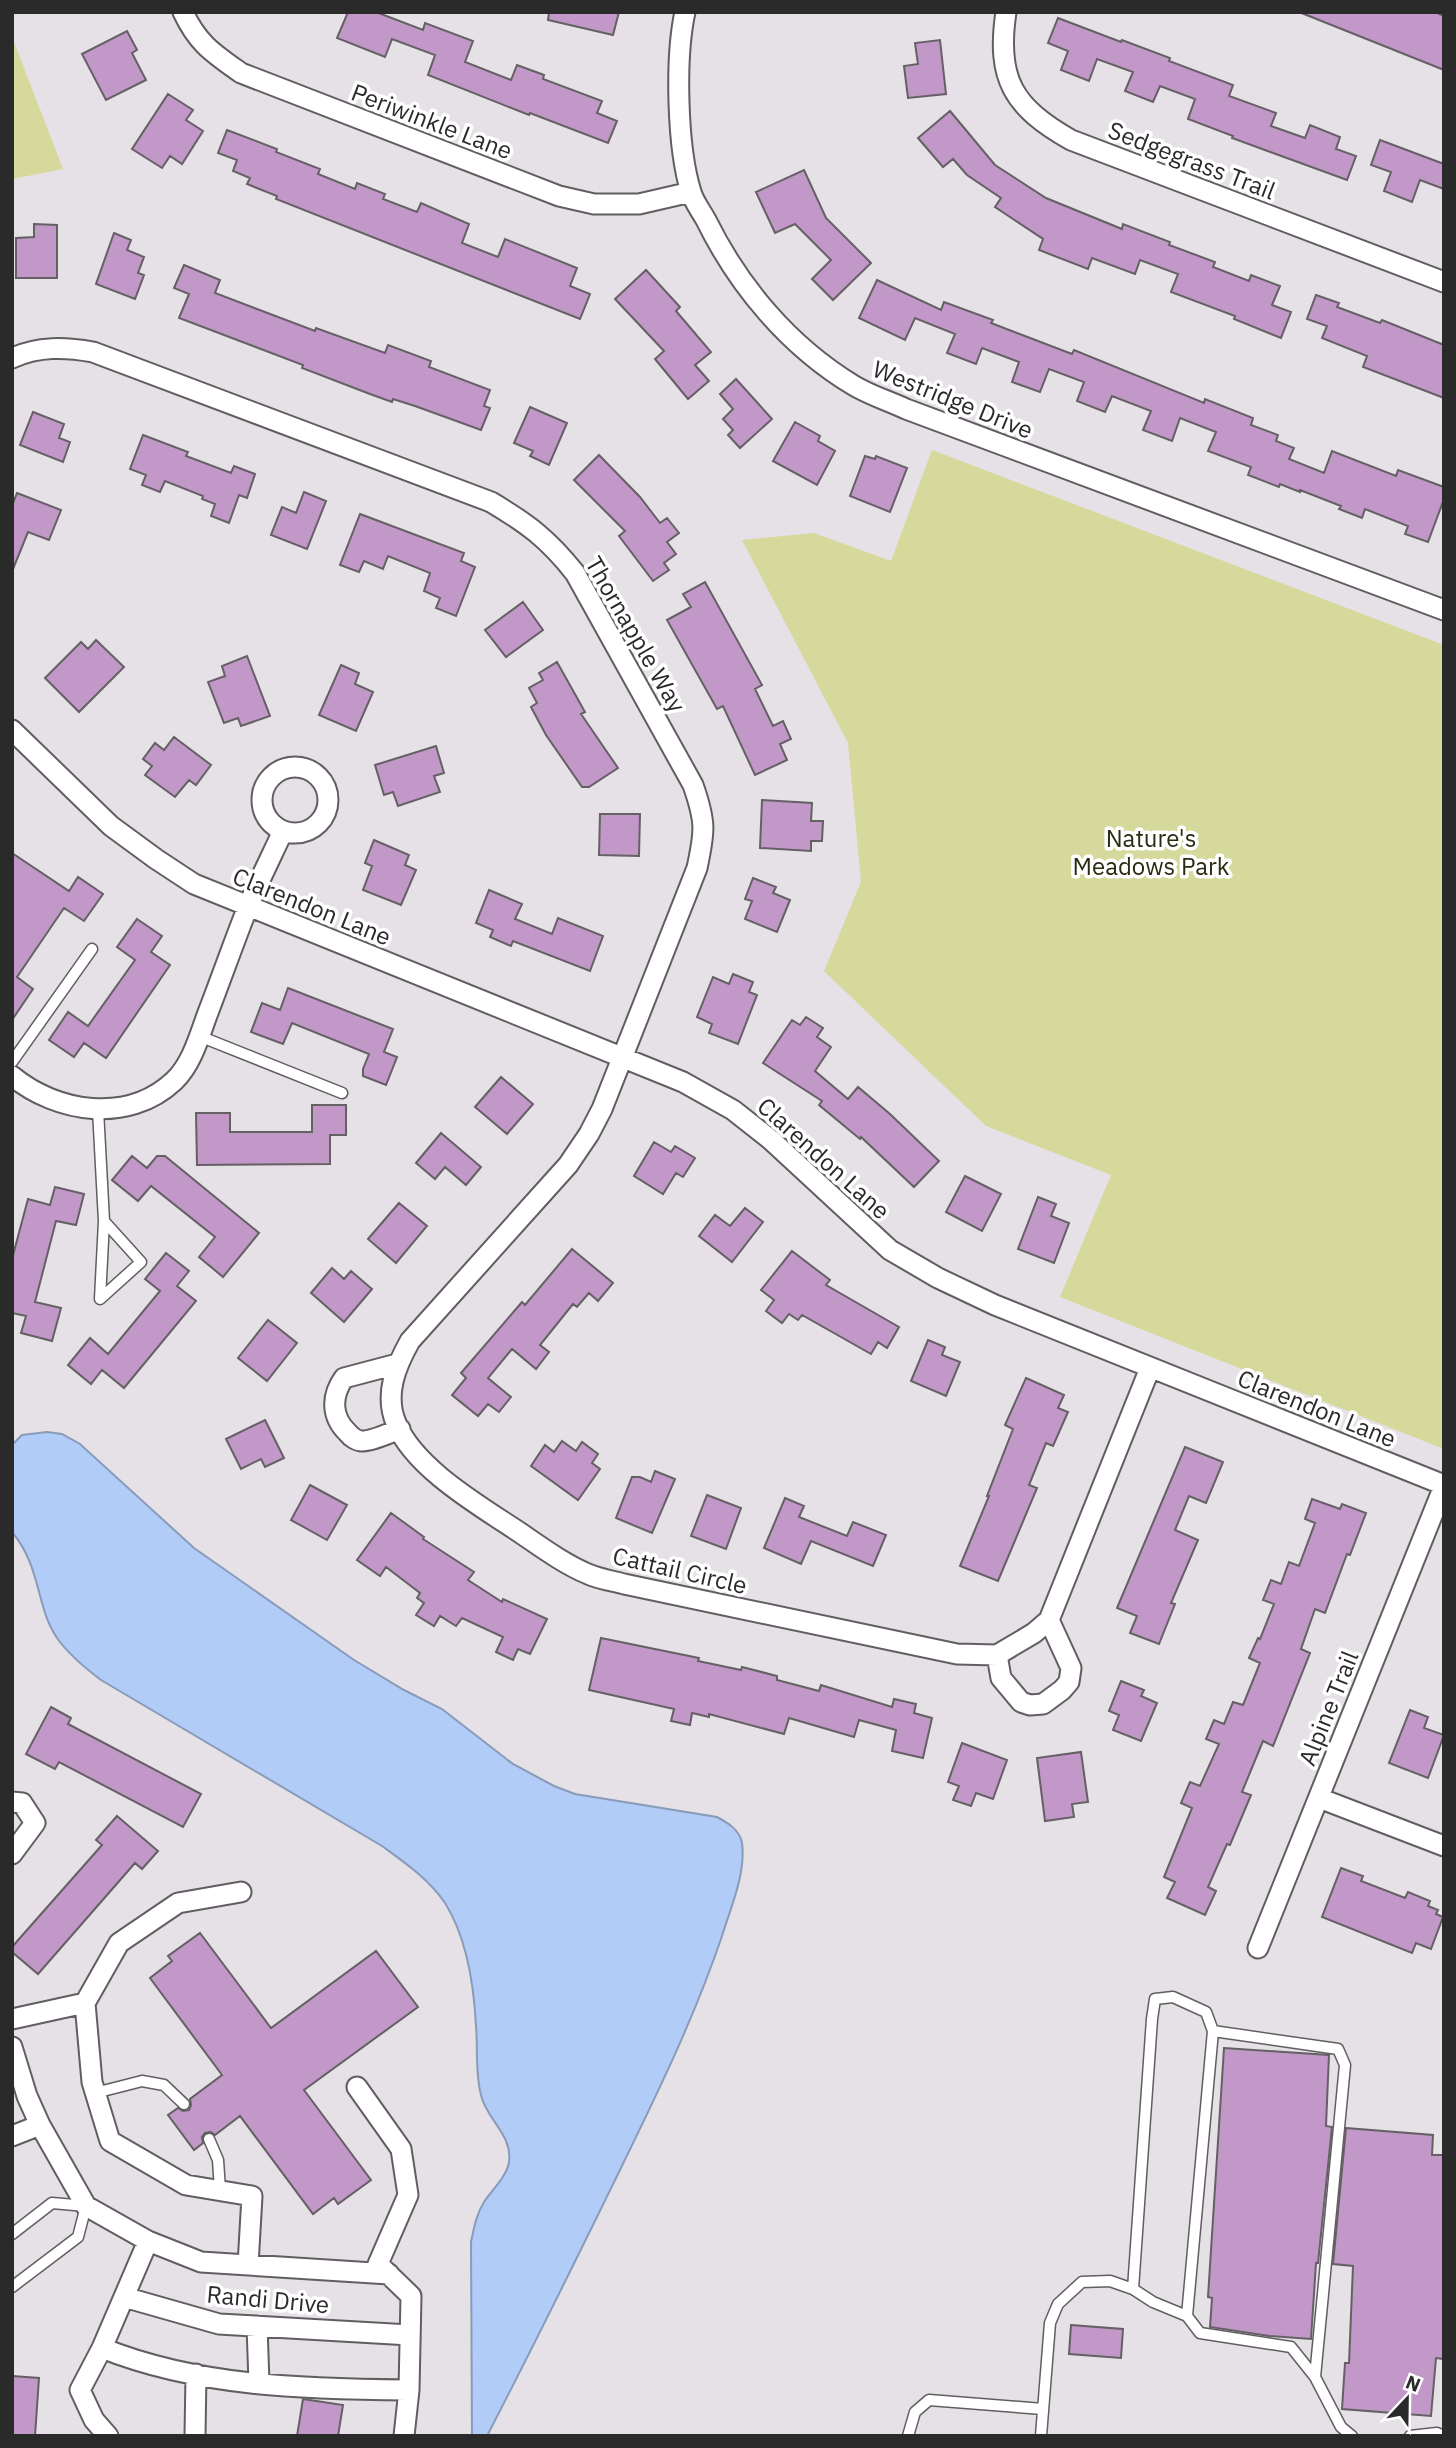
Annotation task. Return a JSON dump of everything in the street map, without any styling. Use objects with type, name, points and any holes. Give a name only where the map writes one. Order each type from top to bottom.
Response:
[{"type":"street","name":"Periwinkle Lane","points":[[183,12],[193,33],[213,53],[241,73],[559,196],[594,204],[639,204],[691,192]]},
{"type":"street","name":"Westridge Drive","points":[[685,12],[679,89],[682,142],[691,192],[721,251],[761,307],[809,353],[854,386],[929,418],[1444,610]]},
{"type":"street","name":"Sedgegrass Trail","points":[[1006,12],[1002,39],[1003,64],[1014,92],[1040,122],[1071,140],[1444,282]]},
{"type":"street","name":"Thornapple Way","points":[[12,358],[50,347],[93,352],[491,502],[527,523],[553,546],[575,573],[694,785],[704,815],[703,840],[697,868],[622,1059]]},
{"type":"street","name":"Clarendon Lane","points":[[12,730],[111,826],[194,884],[683,1082],[733,1110],[780,1148],[890,1250],[938,1278],[995,1305],[1444,1485]]},
{"type":"street","points":[[12,1076],[23,1085],[57,1102],[98,1110],[123,1108],[151,1097],[174,1080],[192,1055],[248,907],[283,831]]},
{"type":"street","name":"Cattail Circle","points":[[622,1059],[589,1134],[568,1165],[410,1341],[397,1364],[391,1391],[395,1422],[409,1445],[434,1471],[467,1497],[551,1554],[588,1574],[624,1584],[957,1654],[997,1655]]},
{"type":"street","points":[[397,1364],[344,1378],[335,1393],[334,1406],[338,1420],[354,1439],[363,1441],[400,1429]]},
{"type":"street","points":[[1049,1620],[1071,1668],[1069,1682],[1050,1700],[1036,1705],[1021,1702],[1000,1678],[997,1655],[1034,1633],[1049,1620],[1150,1368]]},
{"type":"street","name":"Alpine Trail","points":[[1258,1948],[1444,1485]]},
{"type":"street","points":[[1319,1798],[1444,1846]]},
{"type":"street","points":[[12,1802],[22,1803],[35,1823],[12,1854]]},
{"type":"street","points":[[240,1892],[178,1903],[119,1943],[85,2003],[92,2082],[110,2141],[186,2185],[252,2196],[248,2265]]},
{"type":"street","points":[[12,2019],[85,2003]]},
{"type":"street","points":[[12,2047],[27,2096],[40,2125],[86,2206]]},
{"type":"street","points":[[357,2087],[401,2149],[408,2195],[378,2264],[411,2295],[409,2390],[404,2436]]},
{"type":"street","points":[[12,2136],[40,2125]]},
{"type":"street","name":"Randi Drive","points":[[86,2206],[148,2241],[201,2262],[389,2274]]},
{"type":"street","points":[[108,2436],[94,2420],[80,2390],[102,2348],[148,2241]]},
{"type":"street","name":"Randi Drive","points":[[124,2298],[219,2324],[410,2335]]},
{"type":"street","points":[[257,2326],[259,2383]]},
{"type":"street","points":[[102,2348],[139,2363],[259,2383],[322,2389],[409,2390]]},
{"type":"street","points":[[195,2436],[196,2374]]},
{"type":"lane","points":[[12,1062],[92,949]]},
{"type":"lane","points":[[199,1037],[342,1093]]},
{"type":"lane","points":[[98,1110],[104,1222],[100,1299],[141,1262],[104,1222]]},
{"type":"lane","points":[[1133,2288],[1155,1999],[1173,1997],[1206,2012],[1213,2031],[1187,2316]]},
{"type":"lane","points":[[1213,2031],[1338,2049],[1345,2064],[1315,2377]]},
{"type":"lane","points":[[96,2093],[142,2081],[164,2085],[184,2104]]},
{"type":"lane","points":[[209,2139],[218,2161],[220,2190]]},
{"type":"lane","points":[[12,2234],[52,2203],[86,2206],[78,2236],[12,2287]]},
{"type":"lane","points":[[1041,2436],[1050,2323],[1058,2304],[1082,2282],[1110,2281],[1133,2288],[1153,2302],[1187,2316],[1200,2333],[1291,2347],[1315,2377],[1342,2427],[1352,2436]]},
{"type":"lane","points":[[908,2436],[915,2412],[929,2400],[1043,2409]]},
{"type":"lane","points":[[1410,2436],[1437,2432],[1444,2436]]},
{"type":"green space","points":[[12,37],[63,169],[12,179]]},
{"type":"green space","name":"Nature's Meadows Park","points":[[932,450],[1444,645],[1444,1449],[1060,1297],[1111,1175],[986,1126],[824,971],[861,882],[848,743],[742,540],[814,533],[891,561]]},
{"type":"water","points":[[47,1432],[62,1434],[80,1444],[194,1548],[354,1660],[442,1709],[513,1764],[575,1794],[717,1817],[733,1827],[741,1838],[743,1854],[737,1890],[687,2027],[618,2174],[487,2436],[472,2436],[471,2242],[481,2207],[508,2167],[509,2152],[503,2135],[481,2095],[471,1979],[464,1947],[453,1917],[432,1886],[382,1846],[101,1680],[62,1644],[45,1613],[29,1559],[12,1532],[12,1445],[22,1435]]},
{"type":"building","points":[[348,12],[376,12],[423,30],[425,23],[473,41],[465,62],[511,80],[517,65],[544,75],[543,79],[602,101],[597,113],[617,121],[608,143],[428,75],[435,55],[392,39],[385,57],[337,38]]},
{"type":"building","points":[[549,12],[619,12],[613,35],[548,20]]},
{"type":"building","points":[[1299,12],[1435,12],[1444,16],[1444,70]]},
{"type":"building","points":[[1058,18],[1170,58],[1169,61],[1233,85],[1229,96],[1276,113],[1271,126],[1305,138],[1310,125],[1340,137],[1336,149],[1356,156],[1347,180],[1188,119],[1195,99],[1160,86],[1153,102],[1125,91],[1133,72],[1097,59],[1089,81],[1061,70],[1068,51],[1048,43]]},
{"type":"building","points":[[127,31],[137,50],[132,53],[146,80],[106,100],[82,54]]},
{"type":"building","points":[[940,40],[946,94],[908,98],[904,66],[918,64],[915,43]]},
{"type":"building","points":[[168,94],[193,110],[186,120],[203,131],[182,164],[170,156],[162,168],[132,149]]},
{"type":"building","points":[[950,111],[995,165],[1046,198],[1122,229],[1123,224],[1170,242],[1169,245],[1215,262],[1213,267],[1249,281],[1251,275],[1280,286],[1272,305],[1291,312],[1281,338],[1234,319],[1235,316],[1171,292],[1178,274],[1140,260],[1135,274],[1092,258],[1088,269],[1039,250],[1043,239],[995,207],[1001,198],[967,175],[953,159],[943,167],[918,138]]},
{"type":"building","points":[[227,130],[277,149],[276,152],[320,169],[318,174],[355,189],[357,183],[385,194],[383,199],[417,212],[421,203],[469,224],[462,243],[498,257],[505,239],[577,268],[570,286],[590,294],[580,319],[276,199],[277,196],[247,184],[250,178],[233,171],[237,160],[218,153]]},
{"type":"building","points":[[1380,140],[1444,164],[1444,189],[1420,180],[1412,202],[1384,191],[1391,172],[1371,165]]},
{"type":"building","points":[[804,170],[826,218],[871,263],[833,300],[812,279],[831,260],[795,224],[775,233],[756,192]]},
{"type":"building","points":[[34,224],[57,225],[57,278],[16,278],[16,238],[34,237]]},
{"type":"building","points":[[114,233],[131,240],[127,250],[144,257],[138,273],[144,275],[135,299],[96,284]]},
{"type":"building","points":[[184,265],[220,280],[215,293],[315,331],[316,328],[385,353],[388,345],[431,361],[429,367],[490,390],[484,406],[490,408],[481,430],[415,406],[370,394],[302,368],[303,365],[179,318],[189,294],[174,288]]},
{"type":"building","points":[[646,270],[680,307],[676,311],[711,352],[695,365],[709,381],[688,399],[655,359],[664,351],[615,299]]},
{"type":"building","points":[[877,280],[941,310],[944,302],[1072,354],[1074,350],[1204,403],[1205,399],[1253,418],[1251,425],[1278,435],[1276,441],[1294,448],[1289,459],[1324,473],[1332,451],[1396,476],[1398,470],[1444,487],[1444,499],[1428,542],[1405,534],[1408,526],[1365,509],[1362,518],[1339,509],[1341,506],[1300,490],[1280,484],[1279,487],[1248,475],[1251,467],[1208,451],[1216,432],[1180,418],[1172,441],[1143,430],[1151,411],[1112,396],[1105,412],[1077,401],[1084,382],[1049,369],[1040,392],[1012,382],[1019,362],[982,348],[976,364],[947,353],[955,334],[915,318],[905,340],[859,318]]},
{"type":"building","points":[[1316,295],[1339,303],[1337,307],[1380,323],[1382,320],[1444,345],[1444,398],[1363,367],[1367,356],[1322,338],[1327,326],[1307,319]]},
{"type":"building","points":[[736,379],[772,419],[740,448],[728,435],[733,430],[723,419],[733,409],[720,394]]},
{"type":"building","points":[[530,407],[567,423],[549,465],[530,456],[533,451],[514,443]]},
{"type":"building","points":[[33,412],[64,424],[59,438],[70,442],[63,462],[20,445]]},
{"type":"building","points":[[795,422],[820,436],[818,441],[835,451],[817,485],[773,461]]},
{"type":"building","points":[[143,435],[188,452],[186,456],[231,473],[234,466],[255,474],[247,498],[239,495],[229,523],[211,516],[215,504],[202,499],[203,496],[165,481],[160,492],[142,485],[146,475],[130,469]]},
{"type":"building","points":[[599,455],[640,497],[660,523],[667,518],[679,533],[667,542],[676,554],[664,563],[669,570],[653,581],[619,536],[625,531],[574,480]]},
{"type":"building","points":[[865,456],[875,459],[876,456],[907,468],[890,512],[850,496]]},
{"type":"building","points":[[304,492],[326,501],[307,549],[271,535],[282,507],[296,513]]},
{"type":"building","points":[[17,493],[61,510],[49,540],[28,532],[13,569],[12,506]]},
{"type":"building","points":[[360,514],[464,553],[461,561],[475,567],[456,616],[436,608],[440,598],[424,591],[430,573],[388,556],[383,569],[364,561],[359,572],[340,565]]},
{"type":"building","points":[[705,582],[762,685],[755,689],[773,726],[783,721],[791,739],[780,744],[787,760],[755,775],[723,706],[717,709],[667,620],[691,607],[683,594]]},
{"type":"building","points":[[523,602],[543,630],[506,657],[485,630]]},
{"type":"building","points":[[96,640],[124,667],[79,712],[45,678],[81,642],[88,649]]},
{"type":"building","points":[[247,656],[270,716],[241,726],[238,718],[224,723],[208,682],[225,676],[222,666]]},
{"type":"building","points":[[557,662],[585,712],[581,714],[618,768],[589,787],[582,787],[546,735],[531,707],[537,703],[529,688],[543,680],[539,673]]},
{"type":"building","points":[[341,665],[359,673],[355,684],[373,692],[356,731],[319,715]]},
{"type":"building","points":[[174,737],[211,765],[196,785],[189,780],[175,797],[145,775],[152,766],[143,759],[155,743],[164,750]]},
{"type":"building","points":[[436,746],[444,773],[434,776],[440,792],[398,806],[393,792],[384,795],[375,765]]},
{"type":"building","points":[[762,800],[812,803],[811,821],[823,821],[822,841],[811,841],[811,851],[760,848]]},
{"type":"building","points":[[600,814],[640,814],[639,856],[599,855]]},
{"type":"building","points":[[374,840],[409,855],[405,865],[416,870],[401,905],[363,890],[372,866],[365,863]]},
{"type":"building","points":[[12,853],[69,891],[78,877],[103,894],[84,921],[64,908],[17,977],[33,989],[12,1020]]},
{"type":"building","points":[[753,878],[776,887],[773,893],[790,900],[777,932],[745,919],[752,901],[745,899]]},
{"type":"building","points":[[489,890],[522,904],[515,919],[552,934],[558,918],[603,936],[590,971],[513,941],[511,946],[490,937],[493,930],[476,923]]},
{"type":"building","points":[[137,919],[162,936],[151,952],[170,965],[106,1058],[84,1043],[74,1057],[49,1040],[68,1012],[88,1026],[135,960],[117,947]]},
{"type":"building","points":[[733,974],[753,982],[749,992],[757,995],[738,1044],[709,1033],[712,1024],[697,1017],[713,977],[729,984]]},
{"type":"building","points":[[288,988],[393,1029],[384,1052],[397,1057],[386,1085],[363,1076],[369,1054],[292,1023],[283,1044],[251,1032],[262,1003],[280,1010]]},
{"type":"building","points":[[806,1017],[823,1028],[817,1037],[831,1047],[815,1071],[848,1099],[858,1087],[939,1161],[914,1187],[861,1137],[860,1139],[819,1105],[822,1101],[763,1063],[792,1020],[800,1025]]},
{"type":"building","points":[[501,1077],[533,1104],[507,1134],[475,1107]]},
{"type":"building","points":[[312,1105],[346,1105],[346,1135],[330,1135],[330,1164],[197,1165],[196,1113],[230,1113],[230,1132],[312,1132]]},
{"type":"building","points":[[441,1133],[481,1167],[466,1185],[445,1167],[435,1179],[416,1163]]},
{"type":"building","points":[[654,1142],[671,1152],[675,1146],[695,1158],[683,1177],[676,1173],[663,1194],[634,1176]]},
{"type":"building","points":[[132,1156],[147,1168],[157,1156],[165,1156],[259,1233],[223,1277],[199,1257],[215,1237],[151,1186],[138,1201],[112,1180]]},
{"type":"building","points":[[965,1176],[1001,1194],[982,1231],[946,1212]]},
{"type":"building","points":[[55,1187],[84,1194],[76,1225],[56,1221],[35,1302],[61,1308],[52,1341],[21,1333],[26,1316],[12,1313],[12,1259],[28,1199],[50,1205]]},
{"type":"building","points":[[1038,1197],[1056,1204],[1051,1216],[1069,1223],[1054,1263],[1018,1249]]},
{"type":"building","points":[[399,1203],[427,1226],[396,1263],[368,1239]]},
{"type":"building","points":[[745,1208],[763,1222],[732,1262],[699,1236],[715,1215],[730,1226]]},
{"type":"building","points":[[572,1249],[613,1283],[598,1301],[589,1293],[577,1307],[573,1304],[540,1345],[549,1352],[536,1369],[512,1349],[488,1378],[511,1397],[499,1412],[488,1404],[478,1416],[452,1395],[466,1378],[461,1373],[522,1302],[525,1305]]},
{"type":"building","points":[[792,1251],[830,1280],[826,1285],[899,1327],[887,1348],[878,1342],[871,1354],[802,1315],[798,1320],[789,1314],[782,1323],[766,1311],[774,1300],[761,1290]]},
{"type":"building","points":[[166,1253],[189,1271],[177,1286],[196,1301],[124,1388],[102,1370],[91,1384],[68,1365],[90,1338],[108,1354],[160,1291],[145,1279]]},
{"type":"building","points":[[332,1268],[344,1279],[351,1271],[372,1289],[344,1322],[311,1293]]},
{"type":"building","points":[[268,1320],[297,1343],[267,1381],[238,1358]]},
{"type":"building","points":[[928,1340],[945,1347],[942,1355],[960,1362],[946,1396],[911,1381]]},
{"type":"building","points":[[1026,1378],[1064,1395],[1058,1408],[1068,1412],[1053,1446],[1046,1443],[1029,1485],[1037,1488],[998,1581],[960,1566],[1013,1429],[1005,1425]]},
{"type":"building","points":[[265,1420],[284,1458],[265,1467],[261,1459],[241,1469],[226,1439]]},
{"type":"building","points":[[562,1441],[576,1451],[582,1442],[598,1454],[592,1463],[600,1469],[578,1500],[531,1466],[545,1445],[554,1452]]},
{"type":"building","points":[[1185,1447],[1223,1462],[1206,1503],[1189,1496],[1175,1530],[1198,1540],[1171,1603],[1175,1604],[1159,1644],[1130,1633],[1137,1616],[1117,1608]]},
{"type":"building","points":[[655,1471],[675,1479],[652,1533],[616,1518],[632,1477],[651,1482]]},
{"type":"building","points":[[310,1485],[347,1505],[327,1540],[291,1520]]},
{"type":"building","points":[[707,1495],[741,1508],[726,1549],[691,1536]]},
{"type":"building","points":[[785,1498],[804,1506],[799,1517],[847,1536],[853,1522],[886,1535],[873,1566],[811,1541],[801,1564],[764,1548]]},
{"type":"building","points":[[1312,1499],[1340,1509],[1342,1504],[1366,1513],[1325,1613],[1315,1609],[1301,1649],[1310,1653],[1273,1746],[1263,1741],[1242,1792],[1251,1795],[1230,1845],[1227,1844],[1208,1887],[1216,1891],[1205,1915],[1167,1898],[1175,1882],[1164,1877],[1192,1808],[1181,1803],[1190,1782],[1200,1786],[1219,1744],[1206,1739],[1214,1720],[1224,1724],[1233,1702],[1243,1705],[1260,1663],[1249,1658],[1274,1604],[1263,1600],[1271,1580],[1281,1584],[1289,1562],[1299,1566],[1315,1523],[1305,1519]]},
{"type":"building","points":[[391,1513],[424,1537],[423,1539],[474,1572],[468,1580],[502,1602],[503,1599],[547,1619],[530,1654],[518,1649],[513,1660],[496,1652],[503,1637],[462,1618],[456,1626],[440,1616],[434,1626],[416,1615],[424,1603],[417,1598],[420,1593],[386,1567],[380,1576],[357,1560]]},
{"type":"building","points":[[601,1638],[699,1658],[698,1661],[741,1670],[742,1667],[819,1691],[821,1685],[892,1707],[894,1699],[916,1704],[914,1713],[932,1718],[923,1758],[892,1751],[896,1730],[859,1720],[854,1737],[789,1718],[784,1734],[709,1714],[709,1717],[692,1713],[690,1725],[671,1721],[674,1709],[589,1690]]},
{"type":"building","points":[[1121,1681],[1144,1690],[1141,1696],[1157,1703],[1141,1741],[1113,1730],[1119,1715],[1109,1711]]},
{"type":"building","points":[[51,1707],[71,1718],[68,1724],[201,1794],[183,1827],[59,1762],[55,1769],[26,1754]]},
{"type":"building","points":[[1410,1710],[1428,1717],[1424,1728],[1444,1735],[1428,1778],[1389,1763]]},
{"type":"building","points":[[962,1743],[1007,1760],[993,1799],[976,1793],[971,1806],[953,1800],[959,1786],[948,1782]]},
{"type":"building","points":[[1081,1752],[1088,1802],[1072,1804],[1074,1817],[1045,1821],[1037,1758]]},
{"type":"building","points":[[117,1816],[158,1851],[142,1869],[135,1863],[38,1974],[12,1952],[12,1947],[102,1845],[96,1840]]},
{"type":"building","points":[[1341,1868],[1363,1876],[1361,1881],[1405,1898],[1408,1892],[1430,1901],[1428,1906],[1438,1910],[1436,1914],[1443,1917],[1431,1949],[1416,1943],[1412,1953],[1322,1917]]},
{"type":"building","points":[[200,1933],[271,2028],[376,1951],[418,2007],[304,2090],[371,2180],[338,2204],[334,2198],[313,2214],[240,2116],[215,2135],[211,2132],[205,2133],[202,2137],[203,2143],[194,2150],[168,2115],[178,2108],[189,2110],[190,2099],[222,2075],[150,1978],[172,1961],[168,1956]]},
{"type":"building","points":[[1224,2048],[1329,2055],[1326,2126],[1332,2127],[1316,2263],[1311,2339],[1210,2327],[1212,2298],[1208,2297]]},
{"type":"building","points":[[1346,2128],[1433,2135],[1432,2155],[1444,2155],[1444,2359],[1436,2358],[1431,2416],[1342,2409],[1345,2363],[1349,2363],[1353,2266],[1333,2264]]},
{"type":"building","points":[[1071,2325],[1123,2329],[1121,2358],[1069,2354]]},
{"type":"building","points":[[12,2376],[39,2378],[35,2436],[12,2436]]},
{"type":"building","points":[[303,2399],[343,2405],[338,2436],[297,2436]]}]
